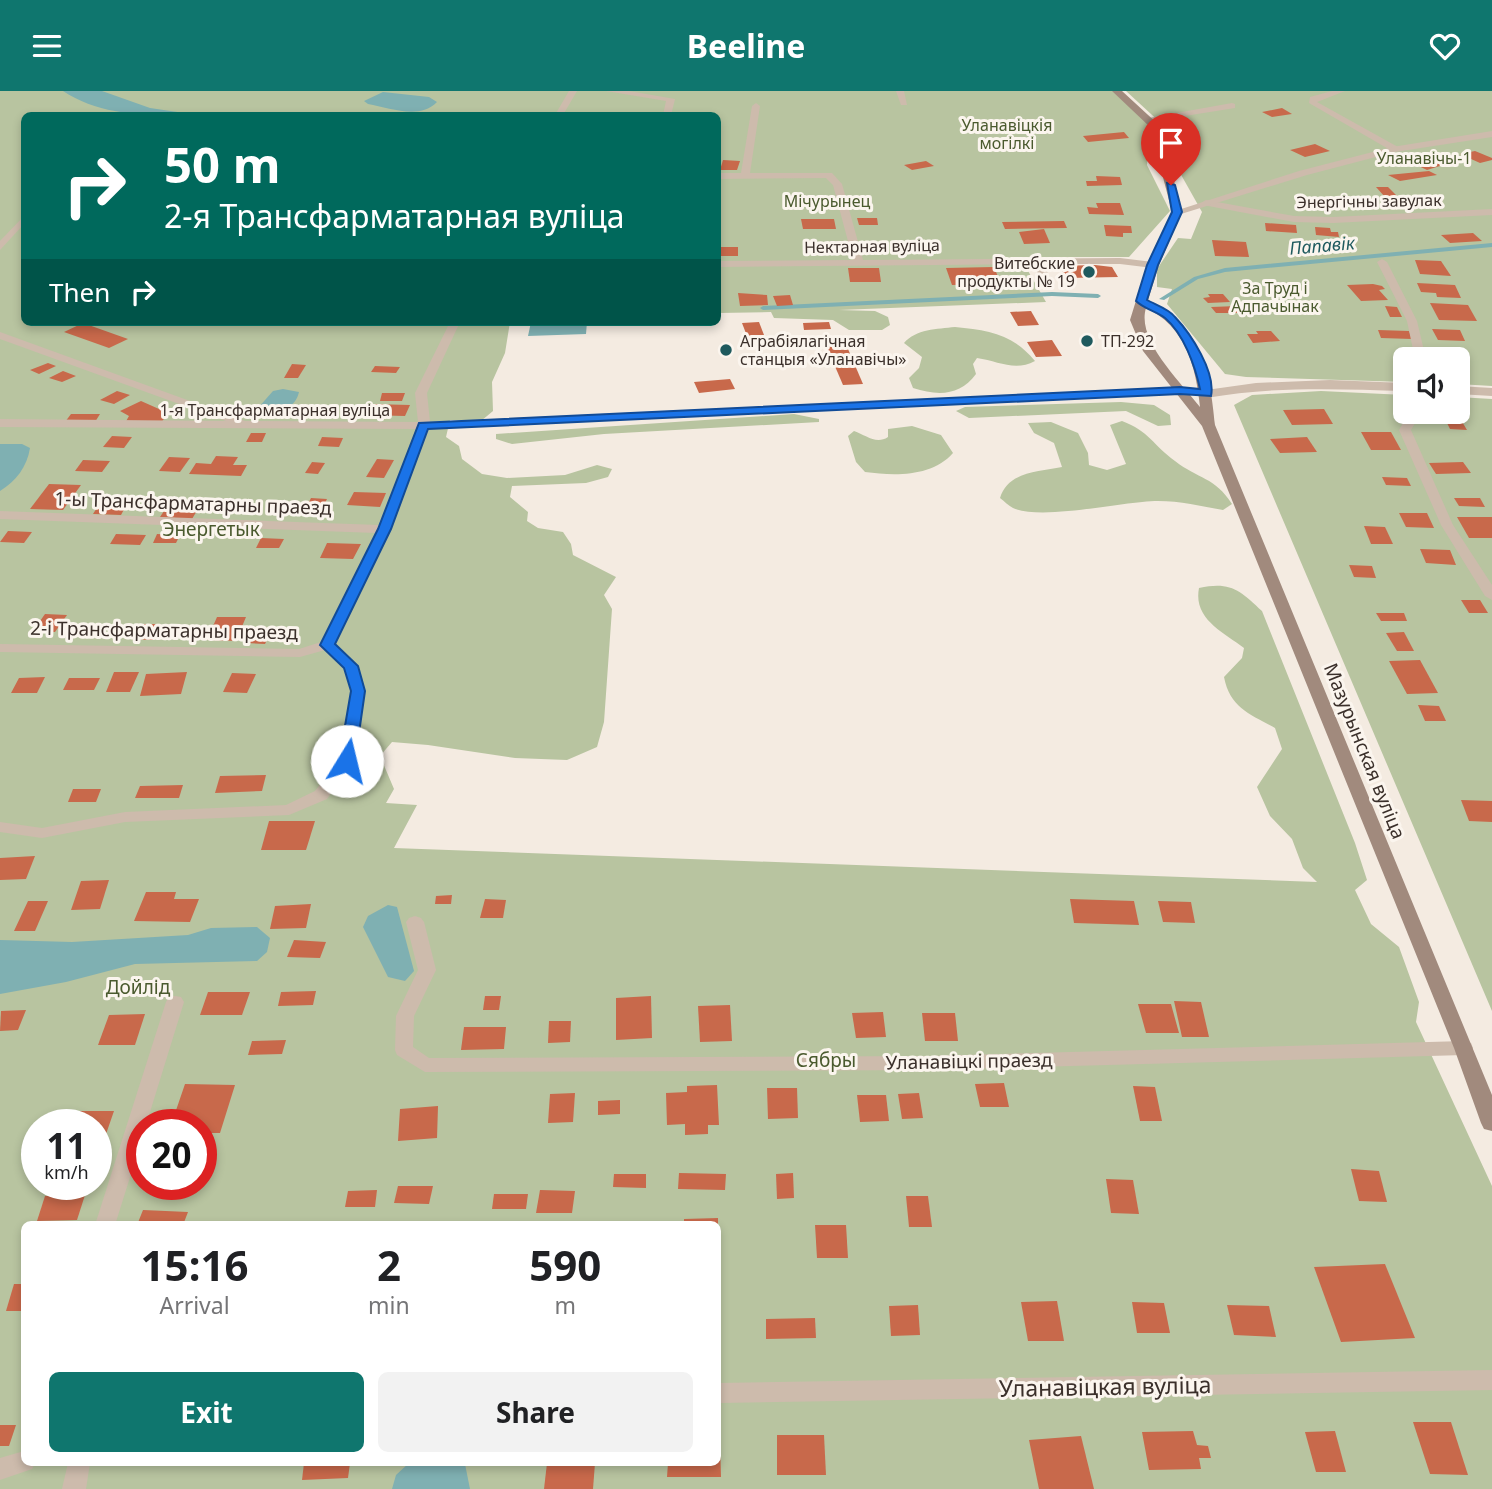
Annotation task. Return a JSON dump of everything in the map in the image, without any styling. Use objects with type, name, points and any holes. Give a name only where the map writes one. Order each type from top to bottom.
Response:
[{"type":"street","points":[[1117,91],[1155,126],[1177,212],[1153,265],[1136,320],[1149,351],[1208,425]]},
{"type":"street","points":[[1177,212],[1303,173],[1395,149],[1492,134]]},
{"type":"street","name":"Мазурынская вуліца","points":[[1141,301],[1170,317],[1190,345],[1202,373],[1208,425],[1464,1048],[1492,1123]]},
{"type":"street","points":[[1206,394],[1243,386],[1298,382],[1393,386]]},
{"type":"street","points":[[1470,391],[1492,392]]},
{"type":"lane","points":[[561,112],[573,91]]},
{"type":"lane","points":[[610,91],[671,99],[668,112]]},
{"type":"lane","points":[[900,91],[904,103]]},
{"type":"lane","points":[[1340,91],[1313,99],[1313,103],[1395,149]]},
{"type":"lane","points":[[745,176],[756,106]]},
{"type":"lane","points":[[1147,119],[1232,106]]},
{"type":"lane","points":[[721,176],[829,175],[836,184],[859,262]]},
{"type":"lane","name":"Энергічны завулак","points":[[1206,203],[1294,219],[1333,220],[1492,212]]},
{"type":"lane","points":[[0,247],[21,222]]},
{"type":"lane","points":[[1038,261],[1048,286]]},
{"type":"lane","name":"Нектарная вуліца","points":[[721,264],[1121,261],[1153,265]]},
{"type":"lane","points":[[1382,262],[1412,321],[1418,347]]},
{"type":"lane","points":[[0,828],[42,833],[125,817],[289,810],[321,795],[347,761],[358,691],[351,666],[327,645],[384,529],[424,426],[421,393],[453,326]]},
{"type":"lane","points":[[0,335],[252,426]]},
{"type":"lane","name":"1-я Трансфарматарная вуліца","points":[[0,423],[424,426],[1180,390],[1206,394]]},
{"type":"lane","points":[[1408,424],[1405,430],[1447,525],[1492,596]]},
{"type":"lane","name":"1-ы Трансфарматарны праезд","points":[[0,516],[384,529]]},
{"type":"lane","name":"2-і Трансфарматарны праезд","points":[[0,647],[299,653],[327,645]]},
{"type":"lane","name":"Уланавіцкі праезд","points":[[415,922],[428,970],[405,1016],[404,1050],[425,1065],[931,1063],[1464,1048]]},
{"type":"lane","points":[[106,1221],[175,1002]]},
{"type":"lane","name":"Уланавіцкая вуліца","points":[[721,1393],[1492,1380]]},
{"type":"lane","points":[[0,1469],[21,1463]]},
{"type":"lane","points":[[74,1489],[78,1466]]},
{"type":"green space","points":[[0,91],[1113,91],[1150,126],[1147,165],[1170,211],[1129,257],[1020,257],[1046,302],[839,310],[875,311],[888,317],[890,325],[882,330],[849,330],[833,320],[774,318],[771,312],[721,313],[721,112],[21,112],[21,326],[509,326],[505,353],[492,382],[493,411],[481,421],[450,420],[446,437],[459,446],[462,459],[482,474],[507,478],[565,475],[597,465],[612,469],[608,477],[586,483],[512,486],[510,497],[528,512],[527,521],[538,528],[563,532],[571,544],[573,555],[616,577],[604,595],[612,609],[604,722],[597,747],[567,760],[515,758],[392,742],[380,756],[394,789],[386,803],[417,805],[394,848],[1317,882],[1303,868],[1292,839],[1270,816],[1257,787],[1282,749],[1275,728],[1242,709],[1227,688],[1224,677],[1242,658],[1244,648],[1211,624],[1198,599],[1199,588],[1210,586],[1227,587],[1241,593],[1262,611],[1355,843],[1367,880],[1355,890],[1371,924],[1399,947],[1419,1002],[1416,1022],[1492,1186],[1492,1489],[0,1489]]},
{"type":"green space","points":[[1126,91],[1492,91],[1492,386],[1470,385],[1470,347],[1393,347],[1393,382],[1225,374],[1167,304],[1172,289],[1157,287],[1157,269],[1178,238],[1191,239],[1202,212],[1175,164],[1164,126]]},
{"type":"green space","points":[[955,327],[1009,339],[1035,361],[1013,366],[977,358],[973,364],[976,374],[963,387],[940,393],[913,388],[909,378],[919,368],[922,357],[904,343],[921,332]]},
{"type":"green space","points":[[1321,391],[1393,394],[1393,424],[1470,424],[1470,398],[1492,399],[1492,1011],[1234,405],[1252,395]]},
{"type":"green space","points":[[1121,402],[1154,405],[1170,415],[1171,425],[1158,426],[1126,411],[969,418],[956,411],[965,407]]},
{"type":"green space","points":[[794,414],[819,419],[819,422],[604,434],[512,444],[496,439],[496,434]]},
{"type":"green space","points":[[1122,421],[1145,434],[1183,467],[1213,483],[1232,504],[1223,510],[1158,501],[1044,512],[1013,508],[1000,498],[1010,482],[1025,474],[1062,467],[1054,443],[1034,433],[1028,423],[1051,422],[1078,433],[1088,453],[1089,465],[1107,470],[1126,464],[1110,425]]},
{"type":"green space","points":[[912,426],[941,435],[953,453],[935,467],[912,473],[865,472],[856,462],[848,436],[854,431],[879,440],[888,437],[888,429]]},
{"type":"water","points":[[63,91],[102,91],[150,108],[177,112],[122,112],[78,100]]},
{"type":"water","points":[[383,92],[429,97],[437,102],[413,112],[364,101]]},
{"type":"water","points":[[530,326],[587,326],[586,334],[528,336]]},
{"type":"water","points":[[283,389],[299,392],[289,407],[272,412],[260,411],[258,408],[273,391]]},
{"type":"water","points":[[0,444],[22,444],[30,448],[20,473],[0,491]]},
{"type":"water","points":[[388,905],[397,907],[414,971],[405,981],[388,977],[363,927],[368,916]]},
{"type":"water","points":[[257,927],[270,938],[267,952],[257,961],[135,964],[66,982],[0,994],[0,940],[72,942],[188,935],[211,928]]},
{"type":"water","points":[[406,1466],[465,1466],[470,1489],[392,1489],[396,1475]]},
{"type":"building","points":[[1282,108],[1292,114],[1272,117],[1262,112]]},
{"type":"building","points":[[1124,132],[1129,138],[1088,142],[1083,136]]},
{"type":"building","points":[[1315,144],[1330,151],[1305,157],[1290,150]]},
{"type":"building","points":[[1475,151],[1492,160],[1480,163],[1460,154]]},
{"type":"building","points":[[1422,155],[1443,165],[1427,170],[1408,161]]},
{"type":"building","points":[[723,160],[740,161],[737,170],[721,170]]},
{"type":"building","points":[[926,161],[934,166],[912,170],[904,165]]},
{"type":"building","points":[[1429,171],[1437,175],[1400,181],[1388,175]]},
{"type":"building","points":[[1096,176],[1120,177],[1122,185],[1087,186],[1086,181],[1097,181]]},
{"type":"building","points":[[1376,187],[1388,187],[1398,197],[1385,197]]},
{"type":"building","points":[[1096,203],[1120,203],[1124,215],[1089,214],[1087,207],[1098,208]]},
{"type":"building","points":[[857,218],[877,218],[878,225],[859,225]]},
{"type":"building","points":[[801,219],[834,219],[836,229],[803,229]]},
{"type":"building","points":[[1064,221],[1067,228],[1005,229],[1002,222]]},
{"type":"building","points":[[1265,223],[1296,225],[1297,233],[1266,231]]},
{"type":"building","points":[[1104,225],[1131,226],[1132,233],[1123,233],[1123,237],[1106,236]]},
{"type":"building","points":[[1315,227],[1330,228],[1331,232],[1338,232],[1339,237],[1316,235]]},
{"type":"building","points":[[1044,229],[1050,243],[1024,244],[1019,232]]},
{"type":"building","points":[[1473,233],[1482,241],[1450,243],[1441,235]]},
{"type":"building","points":[[1212,240],[1246,242],[1249,257],[1215,256]]},
{"type":"building","points":[[721,247],[738,247],[738,256],[721,256]]},
{"type":"building","points":[[1415,260],[1441,261],[1451,276],[1420,274]]},
{"type":"building","name":"Витебские продукты № 19","points":[[1059,266],[1112,267],[1118,277],[1066,278]]},
{"type":"building","points":[[994,267],[1001,284],[952,285],[946,268]]},
{"type":"building","points":[[848,268],[879,268],[881,282],[850,282]]},
{"type":"building","points":[[1417,283],[1455,285],[1461,298],[1437,297],[1436,293],[1421,292]]},
{"type":"building","points":[[1373,284],[1385,289],[1379,290],[1388,300],[1361,301],[1347,285]]},
{"type":"building","points":[[738,293],[767,295],[768,305],[740,306]]},
{"type":"building","points":[[1208,294],[1223,294],[1230,302],[1208,303],[1203,298],[1210,297]]},
{"type":"building","points":[[790,295],[793,305],[777,306],[773,296]]},
{"type":"building","points":[[1430,303],[1468,305],[1477,321],[1439,320]]},
{"type":"building","points":[[1238,306],[1244,313],[1216,313],[1211,307]]},
{"type":"building","points":[[1385,306],[1397,307],[1402,317],[1390,317]]},
{"type":"building","points":[[1031,311],[1039,325],[1018,326],[1010,312]]},
{"type":"building","points":[[759,322],[764,335],[747,336],[742,323]]},
{"type":"building","points":[[829,322],[831,329],[804,330],[803,323]]},
{"type":"building","points":[[77,326],[91,326],[128,339],[109,348],[64,332]]},
{"type":"building","points":[[1432,329],[1460,330],[1465,341],[1438,340]]},
{"type":"building","points":[[1378,330],[1409,331],[1412,339],[1381,338]]},
{"type":"building","points":[[1256,331],[1271,331],[1280,341],[1253,343],[1247,334],[1258,334]]},
{"type":"building","points":[[1052,340],[1062,356],[1036,357],[1027,342]]},
{"type":"building","points":[[845,342],[863,384],[843,385],[825,343]]},
{"type":"building","points":[[48,363],[56,366],[39,374],[30,370]]},
{"type":"building","points":[[292,364],[306,365],[298,378],[284,378]]},
{"type":"building","points":[[375,366],[400,367],[396,373],[371,372]]},
{"type":"building","points":[[63,371],[76,376],[62,382],[49,378]]},
{"type":"building","points":[[730,379],[735,389],[699,393],[694,382]]},
{"type":"building","points":[[117,391],[130,395],[114,404],[100,400]]},
{"type":"building","points":[[382,393],[405,393],[402,401],[380,401]]},
{"type":"building","points":[[141,401],[168,413],[161,423],[125,423],[129,416],[120,411]]},
{"type":"building","points":[[371,404],[410,405],[405,416],[366,415]]},
{"type":"building","points":[[1324,409],[1333,424],[1292,425],[1283,410]]},
{"type":"building","points":[[71,414],[100,414],[95,422],[65,422]]},
{"type":"building","points":[[1448,424],[1463,424],[1467,430],[1450,429]]},
{"type":"building","points":[[1361,432],[1391,432],[1401,450],[1371,450]]},
{"type":"building","points":[[251,433],[266,433],[262,442],[246,442]]},
{"type":"building","points":[[112,436],[132,437],[124,448],[103,447]]},
{"type":"building","points":[[322,437],[343,438],[339,447],[318,446]]},
{"type":"building","points":[[1307,437],[1317,452],[1280,453],[1270,439]]},
{"type":"building","points":[[216,456],[238,457],[233,465],[247,465],[241,476],[189,474],[196,463],[211,464]]},
{"type":"building","points":[[169,457],[190,458],[180,472],[159,471]]},
{"type":"building","points":[[377,459],[394,460],[384,478],[366,477]]},
{"type":"building","points":[[83,460],[110,461],[102,472],[75,471]]},
{"type":"building","points":[[312,462],[325,463],[318,474],[305,473]]},
{"type":"building","points":[[1463,462],[1471,473],[1436,474],[1429,463]]},
{"type":"building","points":[[1382,477],[1407,478],[1411,486],[1386,485]]},
{"type":"building","points":[[49,484],[81,485],[63,510],[30,509]]},
{"type":"building","points":[[354,492],[386,493],[380,507],[347,505]]},
{"type":"building","points":[[311,498],[327,499],[321,511],[305,510]]},
{"type":"building","points":[[1454,498],[1480,498],[1485,507],[1459,506]]},
{"type":"building","points":[[100,503],[127,504],[121,515],[93,514]]},
{"type":"building","points":[[166,508],[198,509],[192,519],[160,517]]},
{"type":"building","points":[[1399,513],[1427,513],[1434,528],[1406,527]]},
{"type":"building","points":[[1457,517],[1492,517],[1492,538],[1469,538]]},
{"type":"building","points":[[1364,526],[1385,527],[1393,544],[1371,544]]},
{"type":"building","points":[[8,531],[32,532],[24,543],[0,542]]},
{"type":"building","points":[[116,534],[146,535],[140,545],[110,544]]},
{"type":"building","points":[[157,534],[180,535],[176,543],[153,543]]},
{"type":"building","points":[[261,538],[284,539],[279,548],[256,548]]},
{"type":"building","points":[[327,543],[361,544],[353,559],[320,558]]},
{"type":"building","points":[[1420,549],[1450,550],[1456,565],[1426,563]]},
{"type":"building","points":[[1349,565],[1372,566],[1376,578],[1354,577]]},
{"type":"building","points":[[1461,600],[1480,600],[1488,613],[1469,613]]},
{"type":"building","points":[[1376,613],[1404,613],[1407,621],[1381,621]]},
{"type":"building","points":[[45,614],[67,615],[55,632],[33,631]]},
{"type":"building","points":[[217,617],[246,617],[236,641],[207,640]]},
{"type":"building","points":[[140,624],[161,624],[153,640],[131,639]]},
{"type":"building","points":[[254,627],[273,628],[265,644],[247,643]]},
{"type":"building","points":[[1404,632],[1414,651],[1397,651],[1386,633]]},
{"type":"building","points":[[1420,660],[1438,693],[1407,694],[1389,661]]},
{"type":"building","points":[[114,672],[139,672],[130,692],[106,692]]},
{"type":"building","points":[[187,672],[181,694],[140,696],[146,674]]},
{"type":"building","points":[[232,673],[256,674],[247,693],[223,692]]},
{"type":"building","points":[[45,677],[37,693],[11,693],[19,678]]},
{"type":"building","points":[[69,678],[100,678],[94,690],[63,690]]},
{"type":"building","points":[[1418,705],[1439,706],[1446,721],[1425,721]]},
{"type":"building","points":[[266,775],[262,791],[215,793],[220,776]]},
{"type":"building","points":[[183,785],[179,798],[135,798],[140,786]]},
{"type":"building","points":[[73,789],[101,789],[96,802],[68,802]]},
{"type":"building","points":[[1461,800],[1492,801],[1492,822],[1469,821]]},
{"type":"building","points":[[269,821],[315,821],[306,850],[261,850]]},
{"type":"building","points":[[35,856],[26,879],[0,880],[0,858]]},
{"type":"building","points":[[109,880],[100,909],[71,910],[81,881]]},
{"type":"building","points":[[146,892],[176,892],[174,899],[199,899],[190,922],[134,921]]},
{"type":"building","points":[[452,895],[451,904],[435,904],[436,896]]},
{"type":"building","points":[[485,899],[506,900],[503,918],[480,918]]},
{"type":"building","points":[[1070,899],[1134,901],[1139,925],[1074,923]]},
{"type":"building","points":[[28,901],[48,901],[35,931],[14,931]]},
{"type":"building","points":[[1158,901],[1191,902],[1195,923],[1163,922]]},
{"type":"building","points":[[311,904],[306,928],[270,929],[275,906]]},
{"type":"building","points":[[294,940],[326,942],[320,958],[287,957]]},
{"type":"building","points":[[316,991],[313,1005],[278,1006],[281,992]]},
{"type":"building","points":[[208,992],[250,992],[242,1015],[200,1015]]},
{"type":"building","points":[[485,996],[501,996],[499,1010],[483,1010]]},
{"type":"building","points":[[651,996],[652,1038],[616,1040],[616,998]]},
{"type":"building","points":[[1174,1001],[1201,1002],[1209,1037],[1182,1037]]},
{"type":"building","points":[[1138,1004],[1171,1004],[1179,1033],[1146,1033]]},
{"type":"building","points":[[730,1005],[732,1041],[700,1042],[698,1006]]},
{"type":"building","points":[[26,1010],[18,1030],[0,1031],[1,1011]]},
{"type":"building","points":[[883,1012],[886,1037],[856,1038],[852,1013]]},
{"type":"building","points":[[922,1013],[955,1013],[958,1041],[925,1041]]},
{"type":"building","points":[[145,1014],[135,1045],[98,1045],[109,1015]]},
{"type":"building","points":[[549,1021],[571,1021],[570,1042],[548,1043]]},
{"type":"building","points":[[464,1027],[506,1027],[504,1049],[461,1050]]},
{"type":"building","points":[[286,1040],[282,1054],[248,1055],[252,1041]]},
{"type":"building","points":[[1004,1083],[1009,1107],[980,1107],[975,1084]]},
{"type":"building","points":[[185,1084],[235,1085],[220,1133],[217,1133],[217,1109],[176,1109]]},
{"type":"building","points":[[717,1085],[719,1125],[708,1125],[708,1134],[685,1135],[685,1124],[667,1125],[666,1093],[687,1092],[687,1086]]},
{"type":"building","points":[[1133,1086],[1155,1087],[1162,1121],[1140,1121]]},
{"type":"building","points":[[767,1088],[797,1088],[798,1118],[768,1119]]},
{"type":"building","points":[[575,1093],[573,1122],[548,1123],[550,1094]]},
{"type":"building","points":[[919,1093],[923,1118],[902,1119],[898,1094]]},
{"type":"building","points":[[857,1095],[886,1095],[889,1121],[860,1122]]},
{"type":"building","points":[[620,1100],[620,1114],[598,1115],[598,1101]]},
{"type":"building","points":[[438,1106],[437,1138],[398,1141],[400,1109]]},
{"type":"building","points":[[1351,1169],[1379,1171],[1387,1202],[1359,1201]]},
{"type":"building","points":[[679,1173],[726,1174],[725,1190],[678,1189]]},
{"type":"building","points":[[793,1173],[794,1198],[777,1199],[776,1174]]},
{"type":"building","points":[[614,1174],[646,1174],[646,1188],[613,1187]]},
{"type":"building","points":[[1106,1179],[1133,1180],[1139,1214],[1111,1213]]},
{"type":"building","points":[[398,1186],[433,1186],[429,1204],[394,1203]]},
{"type":"building","points":[[377,1190],[375,1207],[345,1207],[348,1191]]},
{"type":"building","points":[[540,1190],[575,1191],[572,1213],[536,1213]]},
{"type":"building","points":[[494,1194],[528,1194],[526,1209],[492,1209]]},
{"type":"building","points":[[906,1196],[928,1196],[932,1227],[909,1227]]},
{"type":"building","points":[[44,1200],[83,1200],[77,1220],[37,1221]]},
{"type":"building","points":[[143,1210],[188,1212],[185,1221],[139,1221]]},
{"type":"building","points":[[718,1218],[718,1221],[684,1221]]},
{"type":"building","points":[[815,1225],[846,1225],[848,1258],[817,1258]]},
{"type":"building","points":[[1385,1264],[1415,1338],[1341,1342],[1314,1267]]},
{"type":"building","points":[[14,1284],[21,1284],[21,1311],[6,1311]]},
{"type":"building","points":[[1057,1301],[1064,1341],[1028,1341],[1021,1302]]},
{"type":"building","points":[[1132,1302],[1164,1303],[1170,1333],[1137,1333]]},
{"type":"building","points":[[918,1305],[920,1335],[891,1336],[889,1306]]},
{"type":"building","points":[[1227,1305],[1269,1306],[1276,1337],[1234,1335]]},
{"type":"building","points":[[815,1318],[816,1338],[766,1339],[766,1319]]},
{"type":"building","points":[[1413,1422],[1451,1422],[1468,1475],[1430,1474]]},
{"type":"building","points":[[0,1425],[16,1425],[9,1446],[0,1446]]},
{"type":"building","points":[[1193,1431],[1197,1445],[1208,1446],[1211,1458],[1199,1458],[1201,1469],[1149,1470],[1142,1432]]},
{"type":"building","points":[[1335,1431],[1346,1472],[1316,1472],[1305,1432]]},
{"type":"building","points":[[777,1435],[824,1435],[826,1475],[777,1475]]},
{"type":"building","points":[[1081,1436],[1094,1489],[1039,1489],[1029,1440]]},
{"type":"building","points":[[304,1466],[350,1466],[348,1478],[302,1480]]},
{"type":"building","points":[[547,1466],[595,1466],[593,1489],[544,1489]]},
{"type":"building","points":[[668,1466],[721,1466],[721,1477],[667,1477]]},
{"type":"waterway","name":"Папавік","points":[[1162,299],[1196,278],[1225,270],[1492,245]]},
{"type":"waterway","points":[[763,308],[1052,294],[1098,296]]},
{"type":"place","name":"Витебские продукты № 19","points":[[1089,272]]},
{"type":"place","name":"ТП-292","points":[[1087,341]]},
{"type":"place","name":"Аграбіялагічная станцыя «Уланавічы»","points":[[726,350]]},
{"type":"route","points":[[347,761],[358,691],[351,666],[327,645],[384,529],[424,426],[1180,390],[1206,394],[1202,373],[1190,345],[1170,317],[1141,301],[1153,265],[1177,212],[1171,185]]},
{"type":"park label","name":"Уланавіцкія могілкі","points":[[1007,134]]},
{"type":"park label","name":"Уланавічы-1","points":[[1424,158]]},
{"type":"park label","name":"Мічурынец","points":[[827,201]]},
{"type":"park label","name":"За Труд і Адпачынак","points":[[1275,297]]},
{"type":"park label","name":"Энергетык","points":[[211,529]]},
{"type":"park label","name":"Дойлід","points":[[138,987]]},
{"type":"park label","name":"Сябры","points":[[826,1060]]}]
